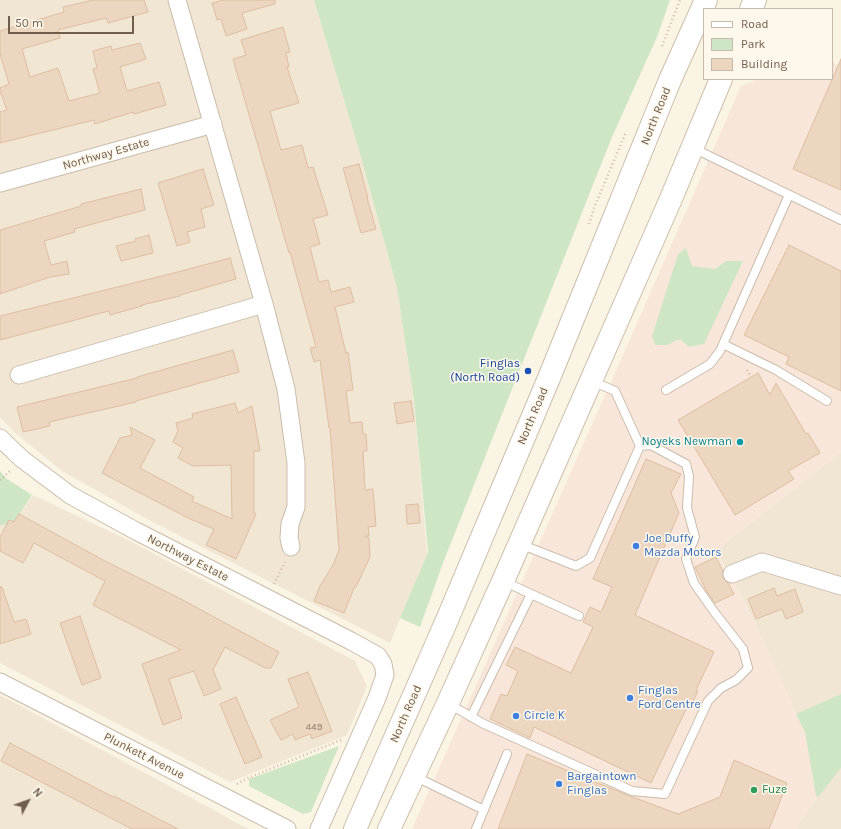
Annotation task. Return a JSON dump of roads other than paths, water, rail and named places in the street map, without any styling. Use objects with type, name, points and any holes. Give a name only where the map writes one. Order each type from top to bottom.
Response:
[{"type":"main road","name":"North Road","points":[[356,829],[549,378],[670,80],[704,2]]},
{"type":"main road","points":[[389,829],[503,581],[721,80]]},
{"type":"street","points":[[177,0],[264,304],[286,389],[296,462],[296,507],[290,524],[289,538],[291,546]]},
{"type":"street","name":"Northway Estate","points":[[0,184],[213,124]]},
{"type":"street","points":[[19,375],[264,304]]},
{"type":"street","name":"Northway Estate","points":[[0,438],[22,459],[70,495],[136,532],[378,656],[384,664],[385,675],[377,698],[319,829]]},
{"type":"street","points":[[732,574],[762,562],[841,586]]},
{"type":"street","name":"Plunkett Avenue","points":[[0,682],[287,829]]},
{"type":"lane","points":[[692,147],[841,220]]},
{"type":"lane","points":[[666,390],[710,364],[720,350],[789,195]]},
{"type":"lane","points":[[723,344],[776,370],[827,401]]},
{"type":"lane","points":[[519,544],[576,566],[590,558],[640,446],[615,390],[591,380]]},
{"type":"lane","points":[[448,703],[482,723],[632,791],[665,794],[708,701],[721,688],[736,680],[748,668],[743,649],[694,583],[686,559],[695,537],[687,508],[689,476],[686,464],[651,445],[640,446]]},
{"type":"lane","points":[[503,581],[579,616]]},
{"type":"lane","points":[[471,717],[530,594]]},
{"type":"lane","points":[[476,829],[507,754]]},
{"type":"lane","points":[[414,776],[484,810]]},
{"type":"place","name":"Finglas (North Road)","points":[[528,371]]},
{"type":"place","name":"Noyeks Newman","points":[[740,442]]},
{"type":"place","name":"Joe Duffy Mazda Motors","points":[[636,546]]},
{"type":"place","name":"Finglas Ford Centre","points":[[630,698]]},
{"type":"place","name":"Circle K","points":[[516,716]]},
{"type":"place","name":"Bargaintown Finglas","points":[[559,784]]},
{"type":"place","name":"Fuze","points":[[754,790]]}]
